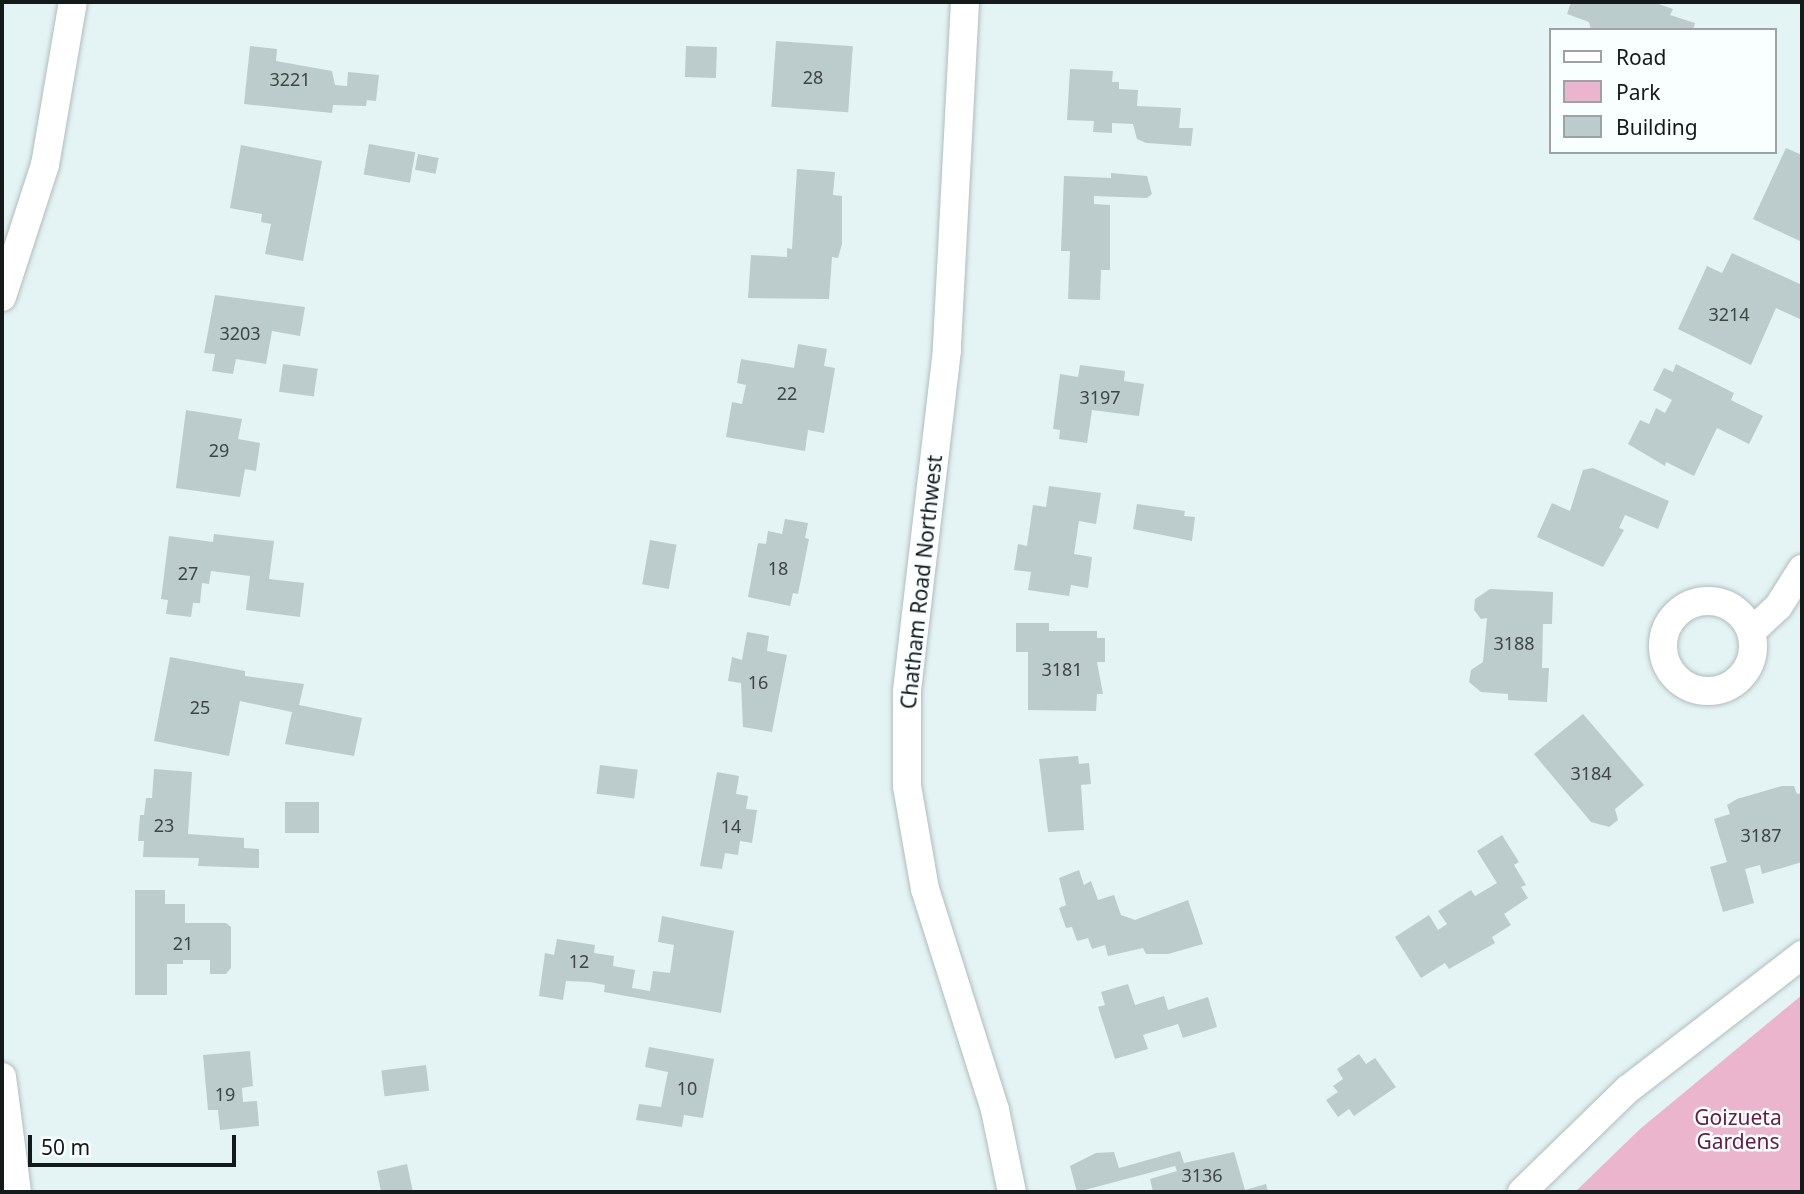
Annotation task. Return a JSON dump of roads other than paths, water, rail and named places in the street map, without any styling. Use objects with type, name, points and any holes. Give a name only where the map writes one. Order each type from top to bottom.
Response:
[{"type":"street","points":[[2,297],[45,165],[73,2]]},
{"type":"street","name":"Chatham Road Northwest","points":[[965,2],[947,350],[907,692],[907,786],[925,889],[995,1111],[1012,1192]]},
{"type":"street","points":[[1752,631],[1778,607],[1802,569]]},
{"type":"street","points":[[1522,1192],[1628,1090],[1802,955]]},
{"type":"street","points":[[2,1077],[17,1192]]},
{"type":"park label","name":"Goizueta Gardens","points":[[1738,1129]]}]
